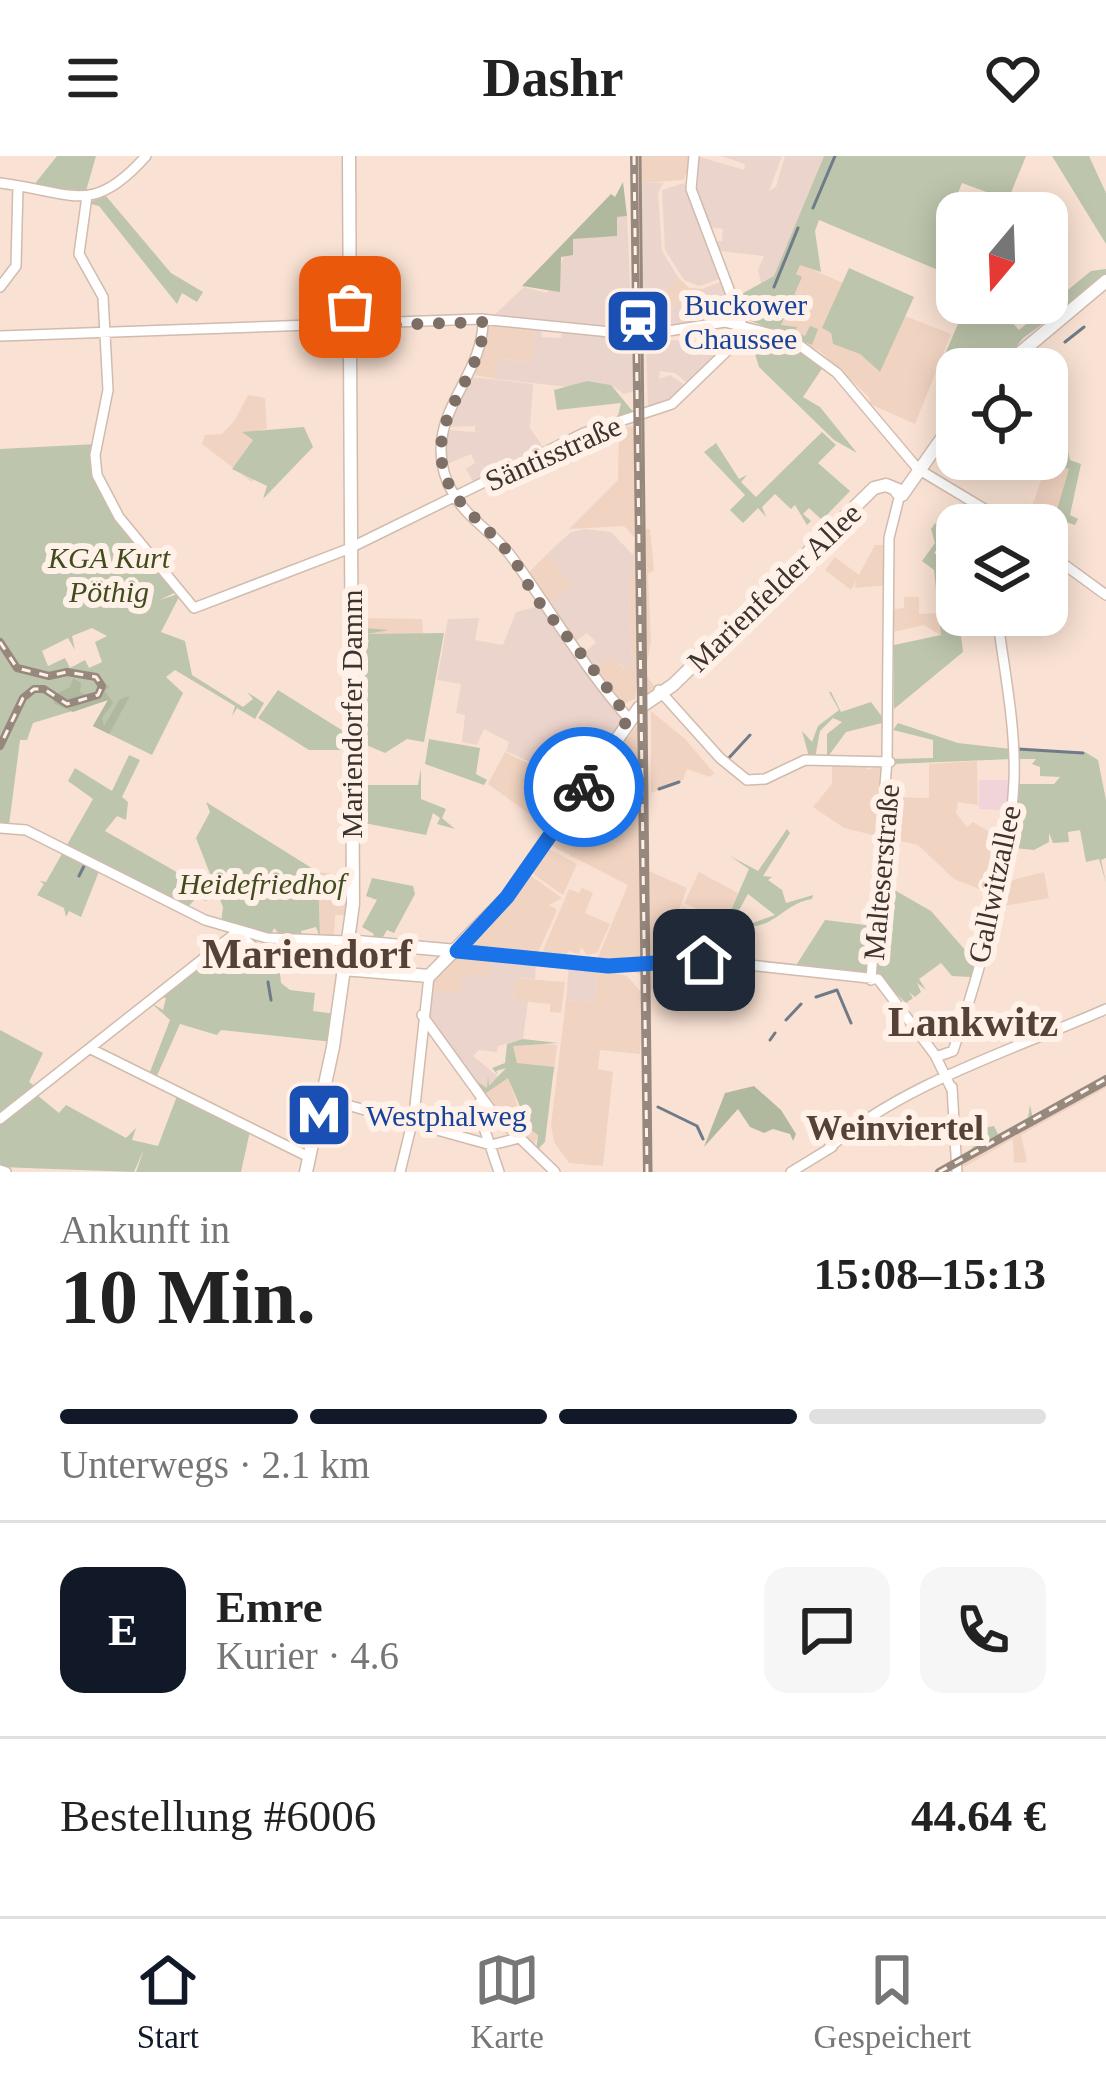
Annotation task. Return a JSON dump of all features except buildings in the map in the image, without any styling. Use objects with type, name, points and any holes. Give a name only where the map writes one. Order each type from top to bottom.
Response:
[{"type":"main road","name":"Mariendorfer Damm","points":[[307,1172],[352,940],[356,878],[352,156]]},
{"type":"main road","points":[[1028,348],[1106,282]]},
{"type":"main road","points":[[900,495],[914,464],[936,441]]},
{"type":"main road","name":"Marienfelder Allee","points":[[631,713],[674,683],[873,490],[886,485],[900,495]]},
{"type":"main road","points":[[344,969],[429,976],[507,897],[620,740],[631,713]]},
{"type":"main road","points":[[352,940],[457,951]]},
{"type":"main road","name":"Mariendorfer Damm","points":[[307,1172],[323,1099]]},
{"type":"street","points":[[0,183],[87,196],[112,191],[146,156]]},
{"type":"street","points":[[694,156],[692,194],[738,304],[739,322]]},
{"type":"street","points":[[0,287],[16,266],[18,186]]},
{"type":"street","points":[[87,196],[79,254],[102,294],[106,333]]},
{"type":"street","points":[[483,321],[479,357],[448,419],[442,452],[455,498],[511,556],[535,597],[631,713]]},
{"type":"street","points":[[0,338],[483,321],[643,335],[739,322],[787,334],[824,358],[914,464],[978,504]]},
{"type":"street","name":"Säntisstraße","points":[[106,333],[108,395],[95,455],[98,480],[119,517],[193,605],[355,545],[584,434],[676,401],[731,346],[739,322]]},
{"type":"street","name":"Malteserstraße","points":[[874,979],[891,694],[890,526],[900,495]]},
{"type":"street","points":[[1068,568],[1106,595]]},
{"type":"street","name":"Gallwitzallee","points":[[937,1059],[953,1051],[966,1013],[1002,856],[1014,767],[1000,636]]},
{"type":"street","points":[[660,691],[742,778],[766,779],[807,760],[888,762]]},
{"type":"street","points":[[0,828],[22,830],[240,933],[352,940]]},
{"type":"street","points":[[0,1120],[240,933]]},
{"type":"street","points":[[240,933],[257,955],[273,961],[344,969]]},
{"type":"street","points":[[457,951],[608,966],[696,960],[874,979],[951,1080],[957,1172]]},
{"type":"street","points":[[400,1172],[412,1122],[429,976]]},
{"type":"street","points":[[793,1171],[865,1120],[1106,1009]]},
{"type":"street","points":[[422,1015],[482,1099],[555,1172]]},
{"type":"street","points":[[93,1046],[309,1156]]},
{"type":"street","points":[[323,1099],[490,1144],[519,1138]]},
{"type":"street","points":[[482,1099],[476,1106],[500,1172]]},
{"type":"shaded area","points":[[632,156],[691,156],[684,180],[641,183],[640,294],[647,290],[656,299],[678,277],[689,288],[702,289],[702,306],[682,299],[661,320],[661,330],[640,331],[643,515],[645,529],[650,529],[654,570],[648,574],[651,641],[645,674],[656,688],[645,697],[649,871],[687,888],[663,958],[619,963],[598,961],[598,957],[628,885],[548,844],[569,813],[626,851],[570,811],[640,722],[637,683],[635,699],[621,705],[596,667],[613,657],[625,670],[632,665],[629,588],[635,538],[624,526],[569,529],[618,480],[619,427],[635,426]]},
{"type":"shaded area","points":[[697,156],[744,170],[745,164],[721,156],[782,156],[769,191],[776,187],[785,156],[824,156],[774,277],[762,286],[758,270],[764,256],[719,251],[715,241],[722,241],[723,229],[709,227],[695,194]]},
{"type":"shaded area","points":[[641,182],[663,183],[658,193],[662,251],[678,277],[656,299],[647,291],[640,295]]},
{"type":"shaded area","points":[[684,183],[722,278],[699,286],[684,280],[665,250],[662,190]]},
{"type":"shaded area","points":[[627,216],[632,330],[490,319],[524,287],[547,293],[573,238],[617,236],[616,217]]},
{"type":"shaded area","points":[[800,264],[843,283],[823,328],[831,333],[833,344],[860,354],[880,372],[905,316],[951,334],[945,348],[936,348],[936,372],[915,424],[870,404],[869,397],[821,352],[773,326]]},
{"type":"shaded area","points":[[723,281],[732,296],[717,296],[717,317],[675,327],[664,317],[682,298],[701,306],[702,289]]},
{"type":"shaded area","points":[[487,325],[535,329],[533,364],[499,357],[496,379],[474,375]]},
{"type":"shaded area","points":[[535,329],[541,329],[542,337],[561,338],[562,331],[633,338],[635,391],[624,394],[611,385],[587,381],[568,387],[496,379],[498,357],[533,364]]},
{"type":"shaded area","points":[[646,339],[695,341],[724,351],[688,384],[675,373],[660,371],[659,379],[670,375],[686,386],[676,399],[648,410]]},
{"type":"shaded area","points":[[472,377],[533,384],[530,428],[545,450],[475,485],[466,469],[475,463],[471,454],[445,465],[447,430],[475,432],[475,426],[447,427]]},
{"type":"shaded area","points":[[248,395],[265,398],[267,429],[259,430],[237,466],[255,478],[252,482],[202,444],[205,435],[222,434]]},
{"type":"shaded area","points":[[1041,480],[1067,480],[1059,504],[1033,504]]},
{"type":"shaded area","points":[[571,532],[611,532],[634,556],[629,588],[632,665],[626,670],[613,657],[596,667],[585,653],[596,642],[587,633],[576,641],[546,608],[571,584],[548,553]]},
{"type":"shaded area","points":[[875,545],[887,545],[887,585],[855,588],[856,581],[851,590],[825,570],[835,557],[859,575]]},
{"type":"shaded area","points":[[548,553],[571,584],[546,608],[526,575]]},
{"type":"shaded area","points":[[904,597],[919,597],[919,614],[936,613],[936,632],[924,625],[893,632],[893,609],[904,608]]},
{"type":"shaded area","points":[[540,606],[626,718],[582,786],[506,751],[509,742],[484,729],[477,745],[462,742],[465,715],[456,713],[461,684],[437,680],[448,619],[479,618],[475,640],[503,645],[516,612]]},
{"type":"shaded area","points":[[356,611],[367,611],[367,618],[422,619],[423,634],[371,634],[369,644],[356,642]]},
{"type":"shaded area","points":[[651,711],[685,739],[714,773],[710,777],[687,769],[683,780],[651,793]]},
{"type":"shaded area","points":[[505,752],[580,789],[551,830],[488,784]]},
{"type":"shaded area","points":[[832,761],[866,763],[867,770],[883,764],[881,837],[844,828],[813,807],[832,784]]},
{"type":"shaded area","points":[[977,761],[978,805],[958,802],[956,813],[967,827],[973,822],[1001,839],[989,893],[954,879],[918,845],[888,838],[890,797],[929,798],[929,764]]},
{"type":"shaded area","points":[[979,780],[1012,780],[1008,810],[979,809]]},
{"type":"shaded area","points":[[545,847],[577,864],[563,895],[529,871]]},
{"type":"shaded area","points":[[318,872],[350,876],[351,915],[335,915],[334,934],[327,938],[320,938]]},
{"type":"shaded area","points":[[699,872],[738,893],[710,958],[668,957],[673,935],[695,939],[674,931],[682,907],[707,913],[684,903]]},
{"type":"shaded area","points":[[1044,872],[1049,898],[999,907],[997,884]]},
{"type":"shaded area","points":[[527,873],[562,898],[549,905],[557,910],[537,955],[467,950]]},
{"type":"shaded area","points":[[582,888],[593,893],[585,913],[610,924],[597,953],[587,955],[581,947],[579,954],[568,951],[565,958],[541,955],[569,889],[579,893]]},
{"type":"shaded area","points":[[458,954],[492,957],[490,977],[465,1018],[427,990]]},
{"type":"shaded area","points":[[492,957],[536,961],[535,979],[516,978],[513,999],[528,1001],[523,1039],[498,1046],[497,1052],[479,1050],[473,1056],[500,1078],[481,1093],[424,1012],[427,990],[459,994],[463,975],[489,977]]},
{"type":"shaded area","points":[[569,964],[596,968],[595,1002],[566,1000]]},
{"type":"shaded area","points":[[663,964],[660,986],[651,990],[652,1172],[646,1172],[643,994],[640,1054],[600,1050],[598,1069],[613,1072],[603,1166],[569,1163],[554,1142],[551,1125],[566,1000],[595,1002],[596,968],[627,976],[640,991],[643,976],[627,968]]},
{"type":"shaded area","points":[[516,978],[565,982],[561,1013],[550,1012],[550,1004],[513,1000]]},
{"type":"shaded area","points":[[515,1042],[557,1045],[554,1073],[506,1067],[509,1046]]},
{"type":"shaded area","points":[[1106,1076],[1106,1088],[1021,1135],[1027,1162],[1014,1163],[1013,1139],[966,1166],[934,1172]]},
{"type":"shaded area","points":[[508,1077],[521,1116],[538,1135],[533,1148],[481,1093]]},
{"type":"green space","points":[[57,156],[96,156],[86,191],[33,186]]},
{"type":"green space","points":[[824,156],[1026,156],[1011,192],[986,192],[962,183],[958,192],[936,192],[936,269],[819,220],[815,231],[821,272],[800,265],[796,274],[802,277],[781,325],[797,327],[795,332],[805,336],[810,326],[818,329],[812,345],[746,319],[738,296],[774,276]]},
{"type":"green space","points":[[1052,156],[1089,156],[1106,193],[1106,244]]},
{"type":"green space","points":[[623,182],[627,216],[617,217],[617,236],[573,239],[573,255],[561,257],[560,292],[522,286],[611,194],[615,197]]},
{"type":"green space","points":[[106,196],[171,273],[203,292],[197,302],[182,293],[177,304],[99,206],[87,203]]},
{"type":"green space","points":[[849,268],[914,297],[880,372],[860,354],[833,344],[831,333],[822,328]]},
{"type":"green space","points":[[1106,269],[1106,278],[1068,305],[1068,290],[1091,271]]},
{"type":"green space","points":[[958,324],[1014,324],[1019,330],[1026,324],[1042,324],[1015,348],[948,348]]},
{"type":"green space","points":[[742,329],[785,339],[825,364],[803,397],[820,407],[857,453],[834,440],[759,367],[751,341],[732,349]]},
{"type":"green space","points":[[587,381],[611,385],[635,414],[617,420],[621,403],[557,410],[554,390]]},
{"type":"green space","points":[[304,427],[313,447],[263,499],[267,486],[232,469],[253,440],[242,432]]},
{"type":"green space","points":[[822,432],[836,445],[818,463],[850,491],[822,520],[809,508],[803,514],[811,521],[807,525],[795,505],[791,509],[775,494],[762,507],[766,517],[758,508],[743,523],[730,510],[745,495],[704,452],[716,443],[739,479],[747,475],[741,482],[756,497]]},
{"type":"green space","name":"KGA Kurt Pöthig","points":[[96,444],[96,480],[178,591],[160,600],[181,593],[161,632],[185,641],[192,675],[243,707],[253,699],[247,692],[264,703],[255,719],[237,708],[232,716],[235,706],[175,670],[166,677],[183,693],[152,755],[93,726],[108,700],[33,723],[27,740],[20,740],[9,825],[0,825],[0,449]],"holes":[[[92,628],[107,636],[95,642],[102,662],[89,668],[85,660],[70,668],[65,658],[48,666],[42,651],[68,638],[75,650],[72,636]]]},
{"type":"green space","points":[[1068,451],[1070,460],[1081,464],[1070,515],[1078,519],[1075,525],[1068,523],[1068,504],[1059,504],[1068,480]]},
{"type":"green space","points":[[935,523],[936,589],[934,570],[922,561],[935,543],[931,529]]},
{"type":"green space","points":[[364,628],[389,630],[367,634],[444,633],[424,742],[407,739],[385,753],[357,741],[357,639],[368,644],[369,640],[357,634]]},
{"type":"green space","points":[[961,636],[963,652],[894,709],[894,645]]},
{"type":"green space","points":[[73,678],[81,683],[80,692],[92,698],[103,684],[110,686],[105,691],[113,703],[102,718],[104,726],[120,699],[130,696],[109,734],[93,726],[108,700],[73,712],[55,704],[52,696],[70,687]]},
{"type":"green space","points":[[278,690],[348,734],[348,750],[309,750],[258,718]]},
{"type":"green space","points":[[829,692],[841,712],[871,702],[886,722],[846,732],[827,758],[827,734],[842,722],[833,718],[820,731],[815,758],[809,757],[802,731],[812,742],[818,726],[839,710]]},
{"type":"green space","points":[[898,723],[958,743],[1011,749],[1012,759],[892,764],[892,759],[933,758],[933,740],[893,730]]},
{"type":"green space","points":[[429,739],[480,748],[476,774],[487,780],[484,785],[425,764]]},
{"type":"green space","points":[[1015,749],[1085,752],[1098,760],[1106,800],[1106,858],[1101,860],[1106,883],[1099,859],[1086,862],[1080,830],[1068,832],[1069,842],[1053,843],[1049,833],[1049,842],[1034,850],[1013,848],[1014,832],[1008,831],[1027,812],[1014,801],[1016,784],[1054,784],[1060,777],[1040,776],[1040,767],[1032,764],[1036,759],[1017,759]]},
{"type":"green space","points":[[129,755],[140,760],[122,797],[128,802],[126,820],[117,816],[105,831],[215,894],[206,901],[197,897],[187,908],[100,869],[81,917],[69,911],[66,917],[64,908],[37,895],[44,884],[40,881],[46,882],[93,799],[68,781],[75,768],[112,791]]},
{"type":"green space","points":[[421,768],[421,799],[446,809],[442,818],[455,829],[437,824],[440,818],[433,813],[426,835],[364,823],[366,785],[418,785]]},
{"type":"green space","name":"Heidefriedhof","points":[[206,802],[318,872],[320,938],[316,927],[301,931],[302,938],[282,937],[274,928],[271,935],[279,937],[221,923],[223,907],[196,838],[210,812]]},
{"type":"green space","points":[[787,829],[790,833],[763,876],[772,877],[768,880],[782,890],[786,903],[813,895],[812,899],[763,924],[744,926],[775,915],[748,894],[735,917],[740,923],[733,921],[725,959],[710,958],[749,869],[730,856],[758,871]]},
{"type":"green space","points":[[372,878],[413,886],[415,894],[394,933],[387,930],[380,942],[371,941],[374,934],[362,927],[377,900],[366,896]]},
{"type":"green space","points":[[884,884],[931,911],[973,959],[978,951],[971,977],[952,976],[941,963],[919,979],[926,990],[917,983],[921,992],[915,997],[909,992],[913,998],[906,1003],[875,975]]},
{"type":"green space","points":[[825,920],[873,926],[868,974],[795,967]]},
{"type":"green space","points":[[233,936],[253,955],[279,965],[281,983],[290,990],[315,993],[313,1011],[336,1014],[333,1042],[221,1030],[217,1035],[180,1024],[155,1080],[148,1077],[170,1020],[151,1003],[163,1010],[166,998],[159,997]]},
{"type":"green space","points":[[0,1030],[43,1053],[29,1082],[36,1087],[0,1116]]},
{"type":"green space","points":[[523,1039],[558,1043],[513,1046],[517,1063],[554,1067],[545,1142],[536,1151],[538,1135],[530,1129],[525,1140],[509,1125],[514,1121],[525,1131],[529,1128],[508,1078],[483,1095],[476,1081],[487,1088],[488,1076],[489,1086],[506,1068],[496,1071],[498,1075],[492,1068],[505,1063],[507,1044]]},
{"type":"green space","points":[[754,1086],[781,1110],[796,1134],[793,1141],[790,1134],[750,1127],[738,1109],[704,1147],[725,1093]]},
{"type":"green space","points":[[37,1095],[59,1113],[66,1105],[126,1138],[136,1128],[132,1140],[158,1146],[177,1096],[250,1131],[241,1172],[136,1172],[144,1149],[134,1172],[0,1167],[0,1125]]},
{"type":"green space","points":[[1030,1105],[1033,1119],[959,1161],[974,1146],[959,1133],[956,1120],[973,1117],[976,1129],[994,1126],[998,1134],[1028,1118]]},
{"type":"waterway","points":[[813,208],[835,156]]},
{"type":"waterway","points":[[774,287],[798,228]]},
{"type":"waterway","points":[[1065,342],[1084,327]]},
{"type":"waterway","points":[[727,760],[750,735]]},
{"type":"waterway","points":[[1018,749],[1083,753]]},
{"type":"waterway","points":[[659,789],[679,782]]},
{"type":"waterway","points":[[79,876],[84,866]]},
{"type":"waterway","points":[[268,982],[271,1000]]},
{"type":"waterway","points":[[816,997],[837,990],[851,1023]]},
{"type":"waterway","points":[[786,1020],[801,1004]]},
{"type":"waterway","points":[[770,1040],[775,1033]]},
{"type":"waterway","points":[[658,1107],[697,1126],[703,1139]]},
{"type":"tram line","points":[[640,156],[651,1172]]},
{"type":"tram line","points":[[945,1172],[1106,1084]]},
{"type":"railway","points":[[634,156],[647,1172]]},
{"type":"railway","points":[[0,642],[17,668],[49,676],[67,672],[96,677],[102,686],[98,695],[67,704],[44,689],[34,689],[23,698],[0,746]]},
{"type":"railway","points":[[939,1172],[1106,1079]]},
{"type":"way so far","points":[[350,307],[350,326],[484,322],[477,361],[445,428],[443,466],[457,500],[511,556],[535,597],[581,650],[628,719],[616,745],[584,787]]},
{"type":"place","name":"Buckower Chaussee","points":[[638,321]]},
{"type":"place","name":"Westphalweg","points":[[319,1115]]},
{"type":"district","name":"Mariendorf","points":[[307,954]]},
{"type":"district","name":"Lankwitz","points":[[973,1022]]},
{"type":"district","name":"Weinviertel","points":[[895,1128]]},
{"type":"route","points":[[584,787],[507,897],[457,951],[608,966],[704,960]]}]
